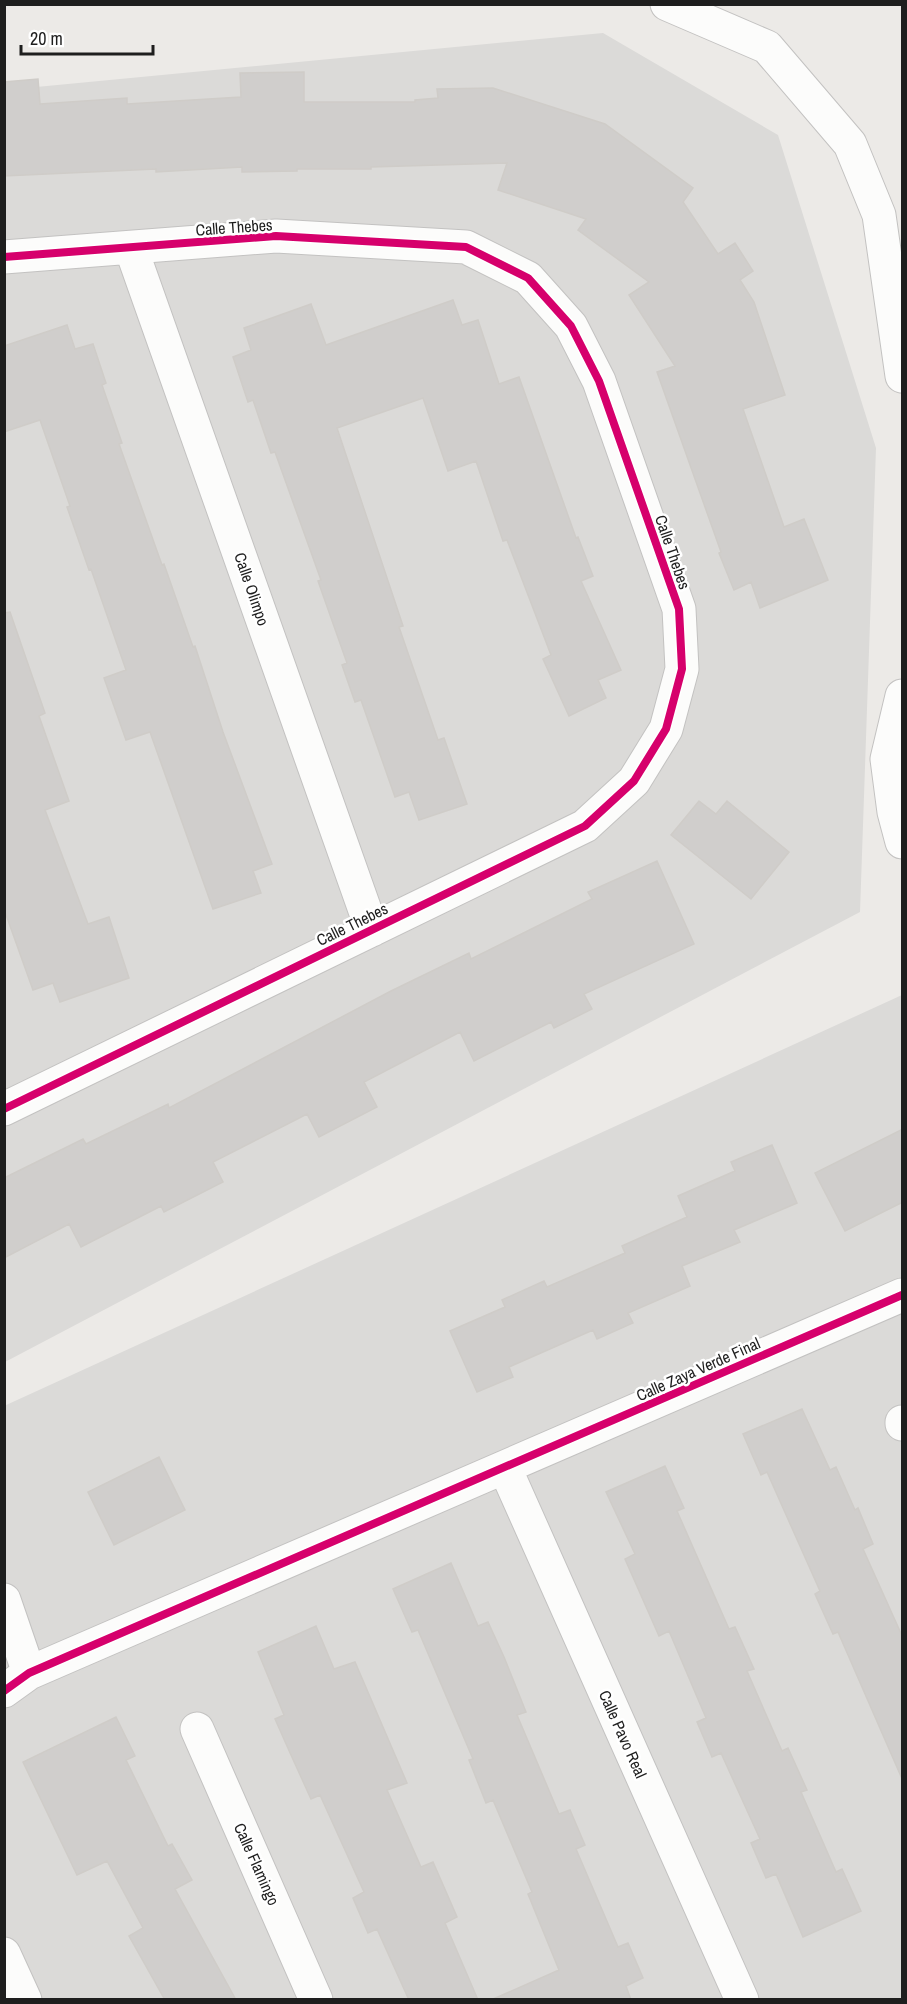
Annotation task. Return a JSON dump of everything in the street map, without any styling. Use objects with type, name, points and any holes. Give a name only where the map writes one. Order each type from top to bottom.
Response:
[{"type":"street","points":[[667,4],[767,47],[850,144],[879,215],[903,376]]},
{"type":"street","name":"Calle Thebes","points":[[4,257],[276,236],[466,247],[528,278],[570,326],[599,381],[679,609],[682,669],[666,729],[634,781],[585,826],[372,930],[7,1101]]},
{"type":"street","name":"Calle Olimpo","points":[[131,248],[372,930]]},
{"type":"street","points":[[903,696],[887,759],[894,812],[903,842]]},
{"type":"street","name":"Calle Zaya Verde Final","points":[[17,1682],[903,1295]]},
{"type":"street","name":"Calle Pavo Real","points":[[505,1468],[742,2000]]},
{"type":"street","points":[[4,1599],[17,1682]]},
{"type":"street","name":"Calle Flamingo","points":[[197,1729],[316,2000]]},
{"type":"street","points":[[4,1954],[25,2000]]},
{"type":"shaded area","points":[[603,33],[778,135],[876,448],[860,912],[5,1362],[5,90]]},
{"type":"shaded area","points":[[902,995],[902,1999],[5,1999],[4,1406]]},
{"type":"building","points":[[304,72],[304,102],[415,102],[415,100],[438,98],[437,89],[493,88],[605,124],[693,188],[683,202],[718,254],[735,243],[753,271],[740,280],[754,302],[785,395],[743,409],[784,527],[804,519],[828,580],[760,608],[751,582],[734,590],[719,553],[721,552],[657,372],[675,366],[629,295],[649,282],[578,230],[586,219],[498,190],[507,163],[242,172],[242,167],[156,172],[156,169],[4,176],[4,82],[38,79],[40,104],[127,98],[127,104],[241,97],[240,73]]},
{"type":"building","points":[[453,300],[462,325],[478,320],[499,384],[519,377],[576,538],[578,537],[593,576],[581,581],[621,670],[598,680],[606,698],[569,716],[543,659],[551,655],[507,540],[503,541],[476,461],[448,471],[423,398],[337,428],[403,626],[399,627],[438,740],[444,738],[467,804],[419,820],[409,792],[395,797],[361,700],[355,702],[342,665],[347,663],[318,581],[321,580],[275,452],[271,453],[253,400],[248,402],[233,357],[251,350],[244,328],[311,304],[326,345]]},
{"type":"building","points":[[67,325],[75,349],[93,344],[106,383],[102,385],[122,443],[119,444],[162,565],[164,564],[193,647],[195,646],[223,732],[272,864],[253,871],[261,893],[213,909],[150,732],[126,740],[104,678],[126,670],[67,507],[70,506],[40,420],[4,432],[4,346]]},
{"type":"building","points":[[10,612],[45,713],[39,716],[69,801],[45,810],[88,924],[109,917],[129,978],[60,1002],[53,983],[33,990],[4,909],[4,613]]},
{"type":"building","points":[[699,801],[716,814],[727,801],[789,852],[751,899],[671,835]]},
{"type":"building","points":[[657,861],[694,944],[584,994],[592,1009],[554,1028],[551,1022],[474,1061],[460,1032],[364,1082],[377,1107],[319,1137],[307,1114],[213,1162],[223,1182],[164,1212],[161,1206],[81,1247],[69,1224],[4,1258],[4,1178],[83,1139],[86,1144],[168,1104],[169,1108],[391,991],[469,953],[471,959],[592,899],[588,892]]},
{"type":"building","points":[[903,1129],[903,1202],[845,1231],[815,1173]]},
{"type":"building","points":[[772,1145],[797,1203],[734,1230],[740,1242],[682,1266],[690,1286],[628,1313],[633,1323],[597,1339],[593,1330],[509,1367],[513,1377],[477,1392],[450,1331],[505,1307],[502,1300],[544,1281],[547,1287],[625,1253],[622,1246],[687,1217],[678,1196],[735,1171],[731,1162]]},
{"type":"building","points":[[802,1409],[830,1470],[836,1467],[855,1510],[858,1508],[873,1544],[863,1549],[903,1638],[903,1781],[838,1632],[833,1634],[815,1594],[820,1591],[767,1472],[761,1475],[743,1434]]},
{"type":"building","points":[[159,1457],[185,1510],[114,1545],[88,1492]]},
{"type":"building","points":[[665,1466],[684,1508],[677,1511],[729,1629],[735,1627],[754,1669],[747,1671],[782,1751],[788,1748],[807,1790],[801,1792],[836,1872],[842,1869],[861,1911],[803,1937],[776,1874],[766,1878],[751,1843],[760,1839],[721,1753],[712,1757],[697,1722],[706,1718],[669,1631],[659,1636],[625,1559],[635,1554],[606,1492]]},
{"type":"building","points":[[451,1563],[478,1626],[488,1622],[504,1657],[526,1712],[517,1715],[559,1814],[570,1810],[585,1845],[576,1849],[618,1947],[628,1943],[643,1978],[626,1986],[631,2000],[491,2000],[559,1970],[528,1894],[532,1892],[493,1800],[486,1803],[469,1760],[473,1759],[418,1630],[412,1632],[393,1589]]},
{"type":"building","points":[[316,1626],[334,1669],[355,1662],[407,1783],[387,1790],[421,1867],[433,1862],[457,1917],[445,1923],[478,2000],[409,2000],[377,1929],[368,1933],[353,1898],[364,1892],[320,1795],[311,1799],[275,1719],[284,1715],[258,1652]]},
{"type":"building","points":[[116,1717],[135,1756],[126,1760],[168,1846],[172,1844],[192,1880],[175,1889],[236,2000],[165,2000],[129,1936],[143,1928],[107,1861],[77,1875],[23,1762]]},
{"type":"cycle path","points":[[4,257],[276,236],[466,247],[528,278],[571,326],[599,381],[679,609],[682,669],[666,729],[634,781],[585,826],[4,1109]]},
{"type":"cycle path","points":[[4,1691],[29,1673],[902,1295]]}]
